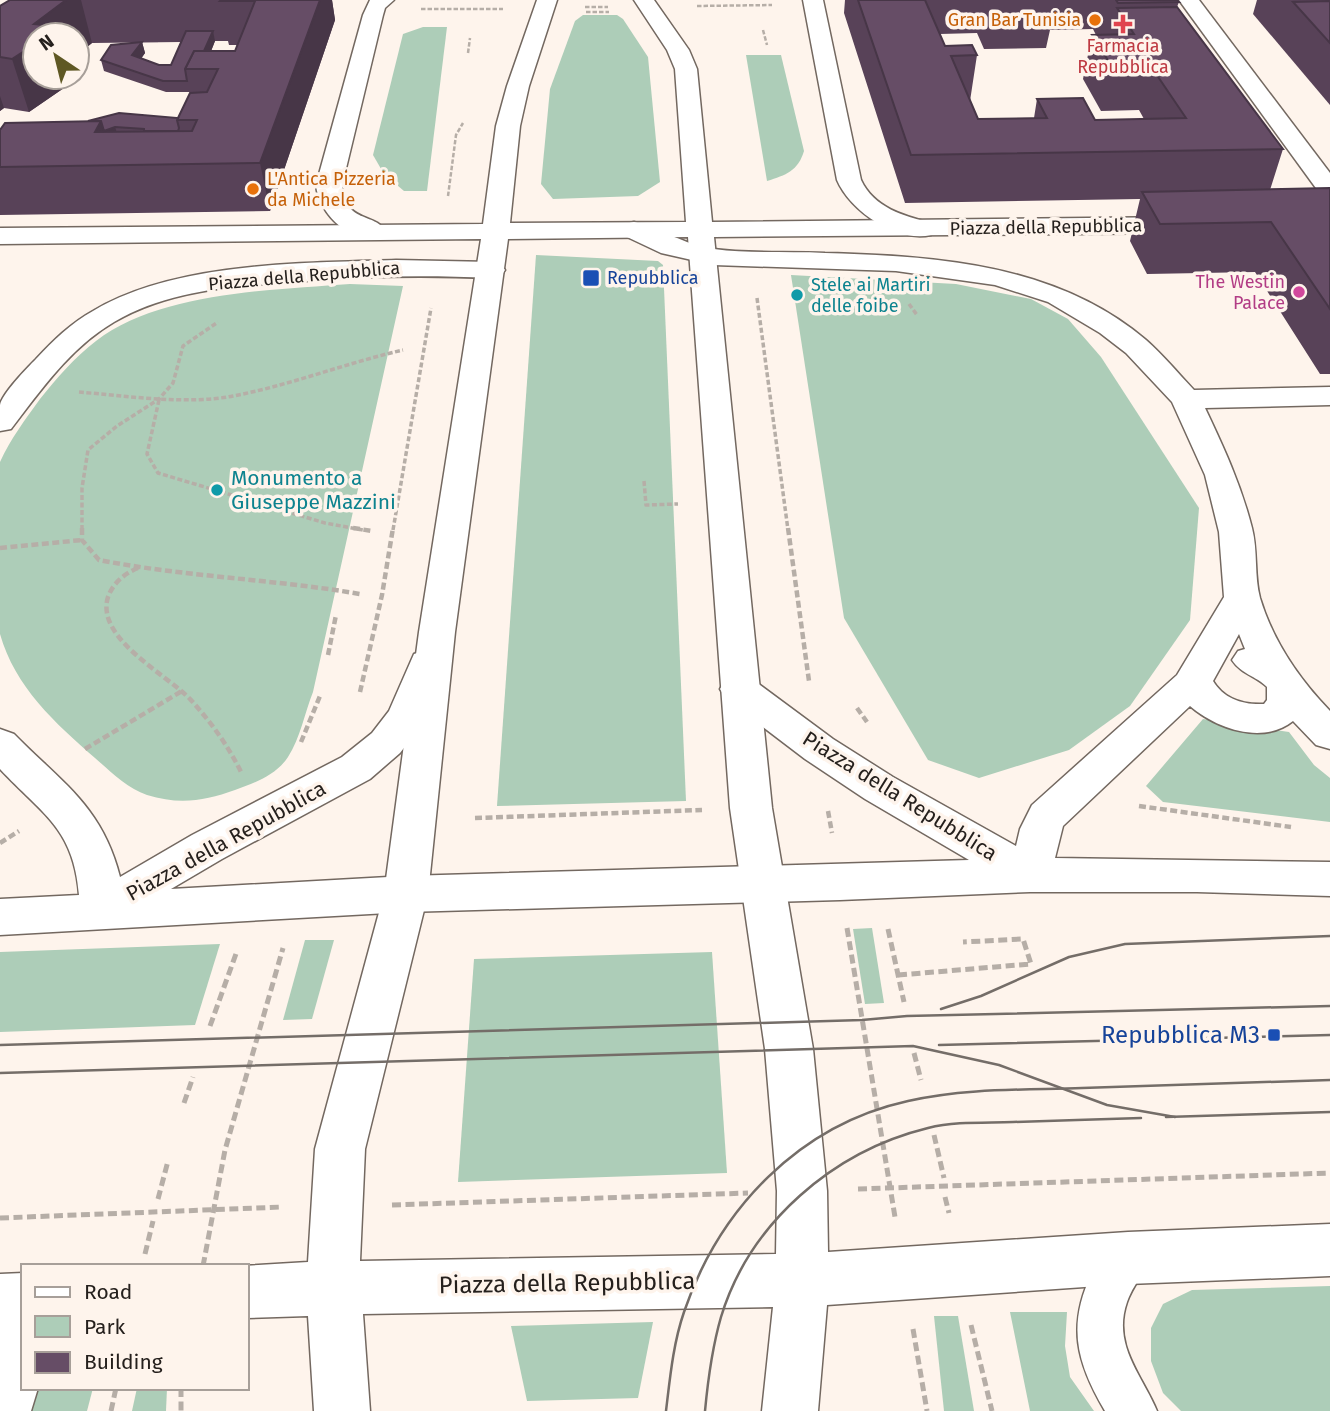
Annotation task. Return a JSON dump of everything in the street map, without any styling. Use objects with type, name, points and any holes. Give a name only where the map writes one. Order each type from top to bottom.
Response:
[{"type":"street","name":"Piazza della Repubblica","points":[[374,232],[355,225],[335,207],[329,185],[373,15],[376,5],[384,0]]},
{"type":"street","name":"Piazza della Repubblica","points":[[342,1411],[333,1290],[335,1207],[340,1149],[406,894],[437,632],[491,270],[510,116],[547,0]]},
{"type":"street","points":[[644,0],[649,11],[680,52],[685,65],[716,394],[739,689],[761,883],[789,1049],[802,1191],[802,1280],[790,1411]]},
{"type":"street","name":"Piazza della Repubblica","points":[[813,0],[849,180],[856,200],[889,219],[922,229]]},
{"type":"street","points":[[1189,0],[1330,190]]},
{"type":"street","name":"Piazza della Repubblica","points":[[0,236],[634,230],[670,247],[700,242],[922,229],[1213,224]]},
{"type":"street","name":"Piazza della Repubblica","points":[[700,242],[984,274],[1033,286],[1070,302],[1123,336],[1186,399],[1213,457],[1227,495],[1236,533],[1242,597],[1281,681]]},
{"type":"street","name":"Piazza della Repubblica","points":[[0,422],[34,379],[86,329],[116,310],[151,296],[224,281],[282,274],[413,267],[491,270]]},
{"type":"street","points":[[1186,399],[1330,396]]},
{"type":"street","points":[[1030,875],[1036,844],[1047,816],[1200,671],[1242,597]]},
{"type":"street","name":"Piazza della Repubblica","points":[[102,910],[207,847],[338,780],[372,756],[406,717],[437,632]]},
{"type":"street","name":"Piazza della Repubblica","points":[[1200,671],[1227,655],[1244,657],[1281,681],[1330,735]]},
{"type":"street","points":[[1200,671],[1199,692],[1208,703],[1223,712],[1249,720],[1276,715],[1284,708],[1281,681]]},
{"type":"street","name":"Piazza della Repubblica","points":[[739,689],[819,749],[879,788],[1030,875]]},
{"type":"street","name":"Piazza della Repubblica","points":[[0,744],[84,830],[98,864],[102,910]]},
{"type":"street","name":"Piazza della Repubblica","points":[[0,917],[406,894],[840,883],[1030,875],[1197,874],[1330,879]]},
{"type":"street","name":"Piazza della Repubblica","points":[[248,1291],[429,1285],[802,1280],[1128,1258],[1330,1250]]},
{"type":"street","points":[[0,1301],[21,1300]]},
{"type":"street","points":[[0,1334],[12,1366],[7,1402],[2,1411]]},
{"type":"lane","points":[[1128,1258],[1112,1279],[1102,1301],[1098,1337],[1119,1391],[1133,1411]]},
{"type":"path","points":[[761,0],[761,5]]},
{"type":"path","points":[[686,6],[782,5]]},
{"type":"path","points":[[585,7],[610,7]]},
{"type":"path","points":[[410,9],[503,9]]},
{"type":"path","points":[[576,12],[613,12]]},
{"type":"path","points":[[763,30],[767,45]]},
{"type":"path","points":[[468,53],[470,37]]},
{"type":"path","points":[[756,294],[802,634]]},
{"type":"path","points":[[338,780],[355,718],[382,595],[432,303]]},
{"type":"path","points":[[183,346],[173,383],[159,399],[117,426],[88,450],[82,488],[82,540],[99,560],[139,568],[203,577],[307,585],[360,594]]},
{"type":"path","points":[[86,394],[159,399],[231,397],[335,371],[367,358],[403,350]]},
{"type":"path","points":[[159,399],[147,454],[158,473],[325,523],[372,531]]},
{"type":"path","points":[[645,481],[646,505],[678,504]]},
{"type":"path","points":[[0,548],[82,540]]},
{"type":"path","points":[[139,568],[131,570],[116,583],[104,601],[106,618],[122,643],[183,691],[212,726],[238,765],[247,786]]},
{"type":"path","points":[[328,655],[336,615]]},
{"type":"path","points":[[85,749],[183,691]]},
{"type":"path","points":[[300,746],[320,696]]},
{"type":"path","points":[[1139,806],[1303,829]]},
{"type":"path","points":[[475,818],[691,810]]},
{"type":"path","points":[[0,843],[18,832],[25,820]]},
{"type":"path","points":[[840,883],[927,1411]]},
{"type":"path","points":[[203,1264],[233,1118],[297,900]]},
{"type":"path","points":[[887,925],[904,1002]]},
{"type":"path","points":[[211,1026],[241,938]]},
{"type":"path","points":[[898,975],[1031,964],[1023,939],[963,942]]},
{"type":"path","points":[[914,1053],[921,1080]]},
{"type":"path","points":[[184,1103],[193,1077]]},
{"type":"path","points":[[934,1135],[944,1178]]},
{"type":"path","points":[[158,1199],[168,1161]]},
{"type":"path","points":[[0,1218],[154,1213],[213,1207],[335,1207],[1330,1173]]},
{"type":"path","points":[[145,1254],[153,1222]]},
{"type":"path","points":[[970,1317],[992,1411]]},
{"type":"path","points":[[111,1411],[116,1390]]},
{"type":"path","points":[[181,1390],[181,1411]]},
{"type":"green space","points":[[583,15],[617,15],[623,19],[648,57],[660,182],[638,196],[553,199],[541,184],[550,89],[575,21]]},
{"type":"green space","points":[[423,27],[447,27],[427,191],[404,191],[384,174],[373,155],[403,34]]},
{"type":"green space","points":[[746,55],[781,55],[804,151],[790,171],[767,181]]},
{"type":"green space","points":[[536,255],[658,261],[663,265],[686,801],[497,806]]},
{"type":"green space","points":[[791,275],[956,284],[1031,299],[1068,319],[1101,357],[1199,508],[1190,620],[1130,706],[1069,750],[979,778],[928,760],[844,618]]},
{"type":"green space","points":[[350,284],[403,286],[313,692],[296,742],[288,757],[271,774],[235,790],[213,797],[181,801],[147,795],[120,779],[51,717],[26,687],[7,653],[0,634],[0,462],[24,422],[59,376],[88,347],[122,325],[152,312],[218,296]]},
{"type":"green space","points":[[1203,719],[1289,732],[1314,765],[1330,778],[1330,822],[1163,802],[1146,786]]},
{"type":"green space","points":[[872,928],[884,1003],[865,1004],[853,929]]},
{"type":"green space","points":[[305,940],[334,940],[312,1019],[283,1020]]},
{"type":"green space","points":[[220,944],[195,1025],[0,1032],[0,952]]},
{"type":"green space","points":[[712,952],[727,1173],[458,1182],[474,959]]},
{"type":"green space","points":[[1330,1286],[1330,1411],[1181,1411],[1163,1393],[1151,1361],[1151,1328],[1163,1304],[1192,1290]]},
{"type":"green space","points":[[1010,1312],[1067,1312],[1065,1346],[1070,1377],[1094,1411],[1030,1411]]},
{"type":"green space","points":[[934,1316],[958,1316],[974,1411],[944,1411]]},
{"type":"green space","points":[[653,1322],[638,1398],[527,1401],[511,1326]]},
{"type":"green space","points":[[38,1390],[92,1390],[87,1411],[31,1411]]},
{"type":"green space","points":[[137,1390],[167,1390],[166,1411],[132,1411]]},
{"type":"building","points":[[10,0],[66,0],[38,21],[21,21],[21,53],[12,59],[0,57],[0,6]]},
{"type":"building","points":[[221,0],[320,0],[260,163],[0,167],[0,130],[5,123],[101,121],[95,132],[192,131],[197,120],[177,120],[190,93],[207,92],[218,69],[185,69],[194,51],[235,51],[255,1]]},
{"type":"building","points":[[858,0],[925,0],[945,46],[972,45],[977,55],[951,56],[978,119],[1047,118],[1037,99],[1083,98],[1095,120],[1186,118],[1150,65],[1111,65],[1092,35],[1134,34],[1117,8],[1177,7],[1283,149],[911,155]]},
{"type":"building","points":[[1116,0],[1177,0],[1179,2],[1118,3]]},
{"type":"building","points":[[1330,1],[1330,43],[1293,2]]},
{"type":"building","points":[[186,31],[213,31],[204,51],[194,51],[185,69],[187,81],[163,81],[101,60],[111,45],[142,42],[132,55],[159,65],[171,65]]},
{"type":"building","points":[[119,113],[178,118],[179,128],[178,131],[144,131],[115,127],[104,131],[101,121],[88,121]]},
{"type":"building","points":[[1330,188],[1330,309],[1271,222],[1160,224],[1142,192]]},
{"type":"tram line","points":[[941,1009],[981,996],[1069,957],[1125,944],[1330,936]]},
{"type":"tram line","points":[[0,1045],[862,1020],[907,1016],[1330,1006]]},
{"type":"tram line","points":[[939,1045],[1330,1035]]},
{"type":"tram line","points":[[0,1073],[913,1046],[999,1065],[1063,1089]]},
{"type":"tram line","points":[[1063,1089],[1330,1080]]},
{"type":"tram line","points":[[666,1411],[680,1324],[699,1274],[718,1239],[742,1206],[768,1177],[798,1151],[832,1130],[869,1113],[908,1101],[973,1092],[1063,1089]]},
{"type":"tram line","points":[[1063,1089],[1107,1105],[1174,1117]]},
{"type":"tram line","points":[[1174,1117],[1330,1112]]},
{"type":"tram line","points":[[1166,1117],[1174,1117]]},
{"type":"tram line","points":[[705,1411],[715,1340],[734,1283],[752,1251],[774,1222],[800,1196],[829,1173],[860,1154],[893,1139],[939,1126],[1141,1118]]},
{"type":"place","name":"Gran Bar Tunisia","points":[[1095,20]]},
{"type":"place","name":"Farmacia Repubblica","points":[[1123,24]]},
{"type":"place","name":"L'Antica Pizzeria da Michele","points":[[253,189]]},
{"type":"place","name":"Repubblica","points":[[591,278]]},
{"type":"place","name":"The Westin Palace","points":[[1299,292]]},
{"type":"place","name":"Stele ai Martiri delle foibe","points":[[797,295]]},
{"type":"place","name":"Monumento a Giuseppe Mazzini","points":[[217,490]]},
{"type":"place","name":"Repubblica M3","points":[[1274,1035]]}]
